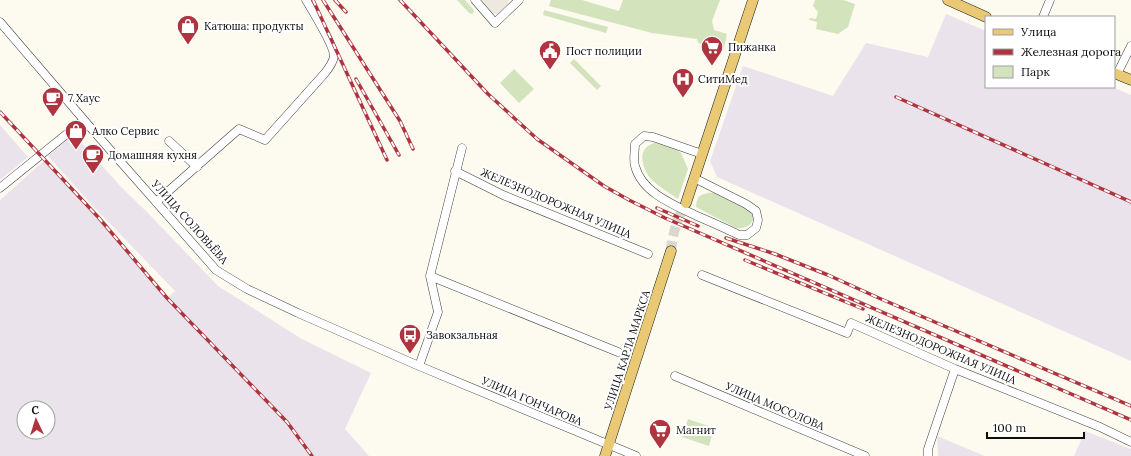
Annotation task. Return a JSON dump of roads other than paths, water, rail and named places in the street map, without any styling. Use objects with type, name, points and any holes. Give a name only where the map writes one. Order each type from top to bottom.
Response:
[{"type":"main road","points":[[686,203],[753,0]]},
{"type":"main road","points":[[948,0],[985,17]]},
{"type":"main road","points":[[1116,74],[1131,80]]},
{"type":"main road","name":"УЛИЦА КАРЛА МАРКСА","points":[[605,456],[671,251]]},
{"type":"street","points":[[156,202],[239,129],[265,140],[332,64],[334,55],[317,18],[306,0]]},
{"type":"street","points":[[475,0],[495,23],[519,0]]},
{"type":"street","points":[[1043,16],[1050,0]]},
{"type":"street","name":"УЛИЦА СОЛОВЬЁВА","points":[[0,22],[216,270],[247,289],[419,366]]},
{"type":"street","points":[[1116,74],[1131,46]]},
{"type":"street","points":[[0,188],[84,120]]},
{"type":"street","points":[[694,178],[746,204],[756,211],[758,220],[756,228],[747,235],[739,235],[668,202],[655,194],[645,184],[634,165],[635,144],[644,136],[652,137],[702,154]]},
{"type":"street","points":[[169,141],[196,167]]},
{"type":"street","points":[[419,366],[438,312],[430,276],[462,148]]},
{"type":"street","name":"ЖЕЛЕЗНОДОРОЖНАЯ УЛИЦА","points":[[456,171],[503,195],[648,254]]},
{"type":"street","name":"ЖЕЛЕЗНОДОРОЖНАЯ УЛИЦА","points":[[702,275],[846,333],[851,323],[955,369],[1093,424],[1131,442]]},
{"type":"street","points":[[430,276],[618,352]]},
{"type":"street","name":"УЛИЦА ГОНЧАРОВА","points":[[419,366],[636,456]]},
{"type":"street","points":[[928,456],[928,449],[955,369]]},
{"type":"street","name":"УЛИЦА МОСОЛОВА","points":[[675,376],[865,456]]},
{"type":"tunnel","points":[[671,251],[676,226],[686,203]]},
{"type":"railway","points":[[313,0],[387,160]]},
{"type":"railway","points":[[323,0],[400,121],[413,149]]},
{"type":"railway","points":[[335,0],[346,12]]},
{"type":"railway","points":[[400,0],[488,94],[537,139],[604,186],[665,218],[1131,420]]},
{"type":"railway","points":[[356,79],[399,155]]},
{"type":"railway","points":[[896,97],[1131,202]]},
{"type":"railway","points":[[0,112],[99,218],[167,298],[287,422],[312,456]]},
{"type":"railway","points":[[657,208],[698,226]]},
{"type":"railway","points":[[726,238],[775,254],[828,275],[1131,406]]},
{"type":"railway","points":[[745,260],[863,309]]},
{"type":"place","name":"Катюша: продукты","points":[[188,46]]},
{"type":"place","name":"Пижанка","points":[[712,66]]},
{"type":"place","name":"Пост полиции","points":[[550,70]]},
{"type":"place","name":"СитиМед","points":[[683,98]]},
{"type":"place","name":"7 Хаус","points":[[53,118]]},
{"type":"place","name":"Алко Сервис","points":[[76,150]]},
{"type":"place","name":"Домашняя кухня","points":[[93,174]]},
{"type":"place","name":"Завокзальная","points":[[410,354]]},
{"type":"place","name":"Магнит","points":[[660,450]]}]
